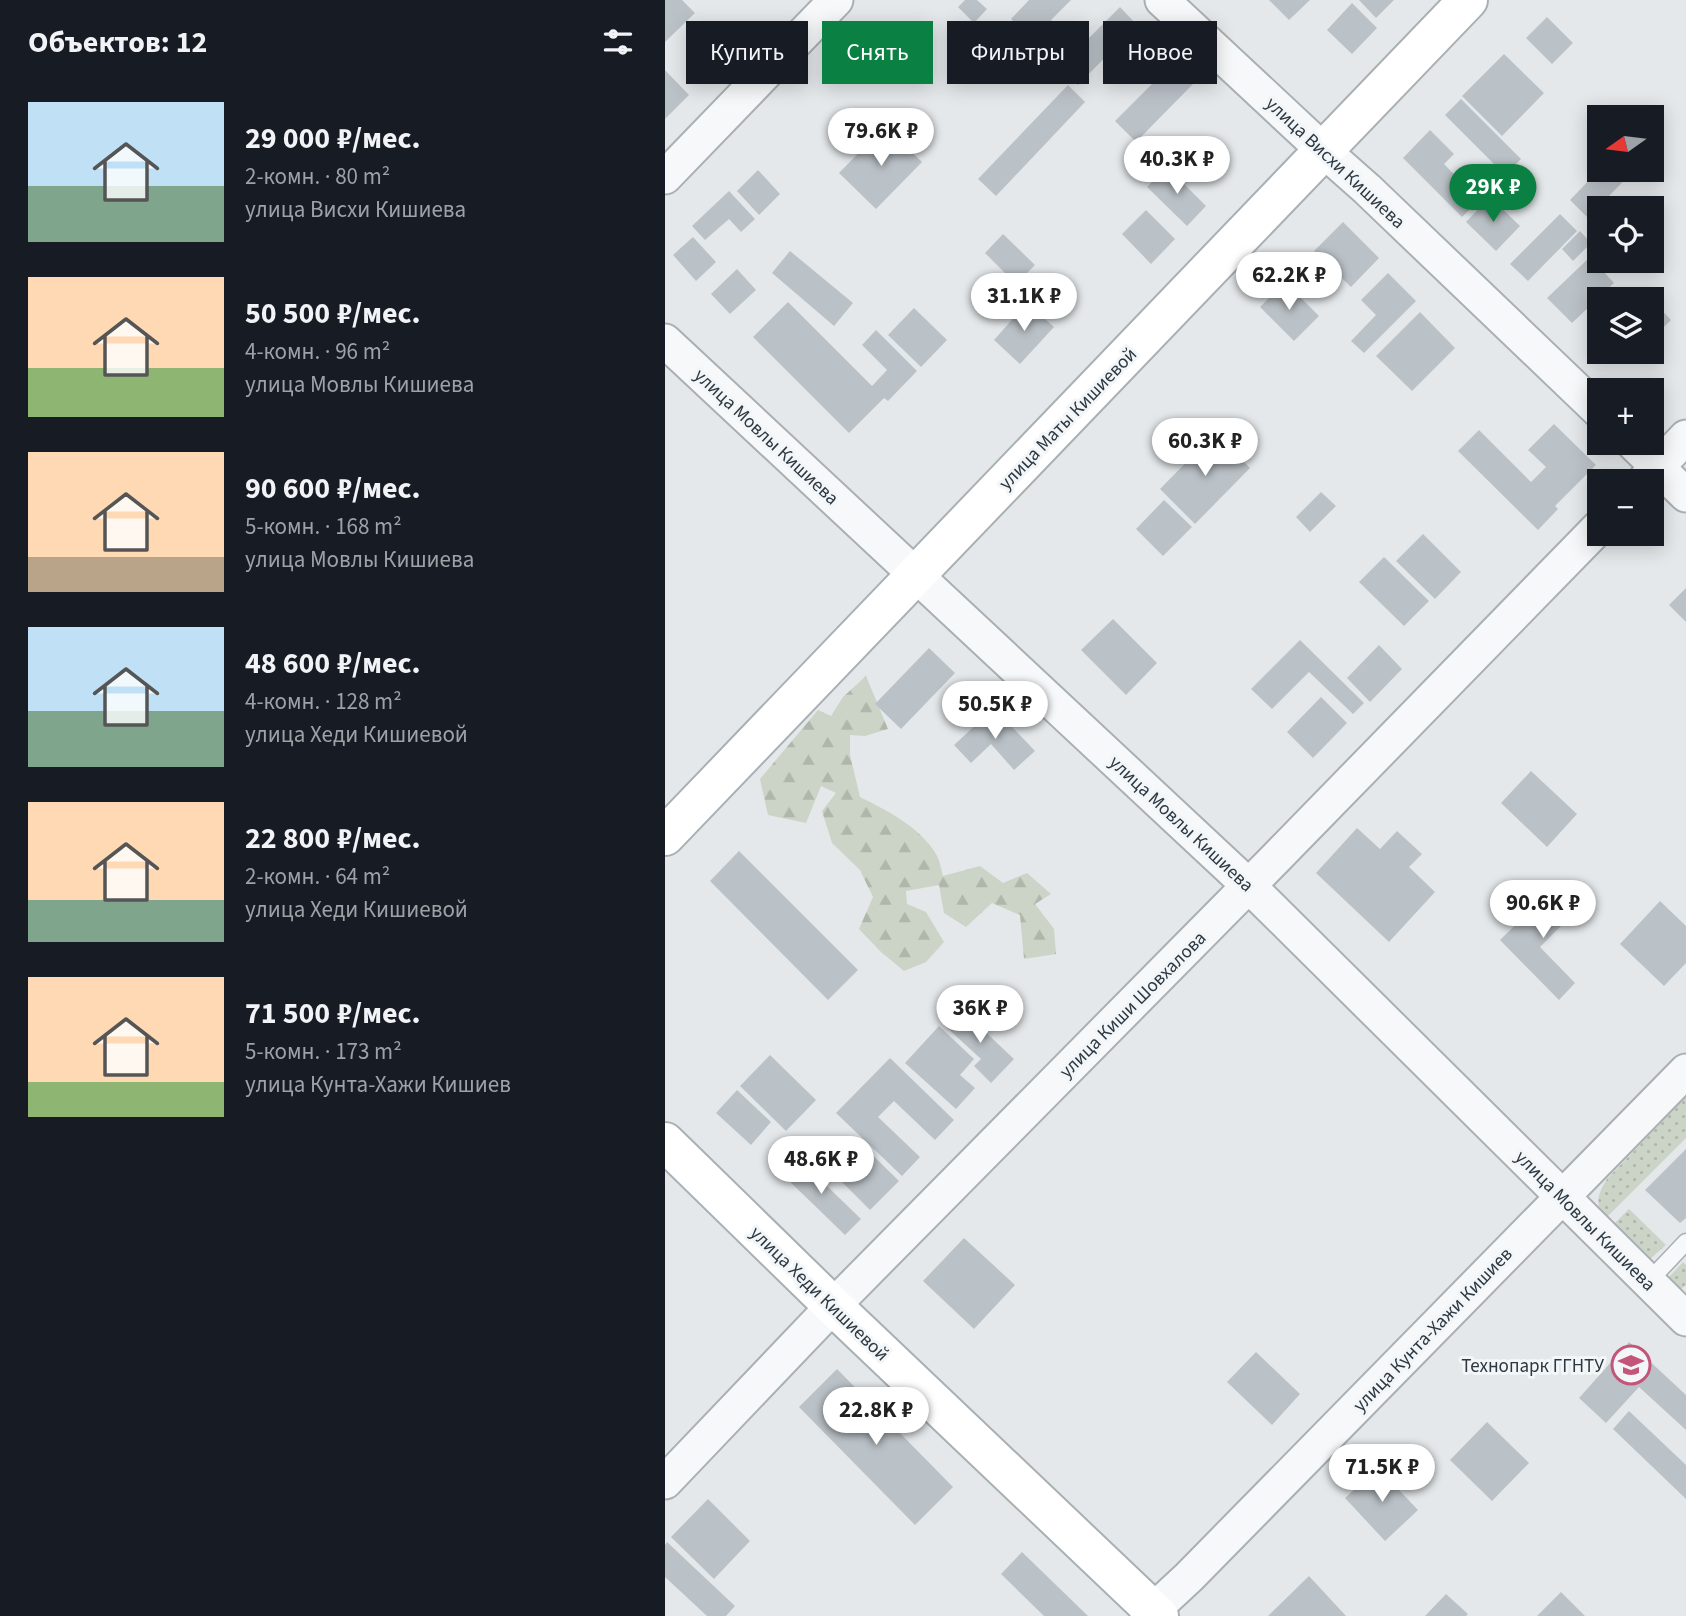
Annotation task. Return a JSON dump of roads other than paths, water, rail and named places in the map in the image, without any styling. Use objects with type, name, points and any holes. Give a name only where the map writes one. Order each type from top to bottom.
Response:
[{"type":"main road","name":"улица Маты Кишиевой","points":[[665,836],[1468,0]]},
{"type":"main road","name":"улица Хеди Кишиевой","points":[[665,1142],[1153,1614]]},
{"type":"street","points":[[665,177],[836,0]]},
{"type":"street","name":"улица Висхи Кишиева","points":[[1163,0],[1367,189],[1587,400]]},
{"type":"street","name":"улица Мовлы Кишиева","points":[[665,341],[1248,886],[1648,1282],[1682,1307]]},
{"type":"street","points":[[1656,469],[1686,437]]},
{"type":"street","points":[[1664,482],[1686,495]]},
{"type":"street","name":"улица Киши Шовхалова","points":[[665,1482],[833,1306],[1587,539]]},
{"type":"street","name":"улица Кунта-Хажи Кишиев","points":[[1153,1614],[1686,1071]]},
{"type":"lane","points":[[1648,1282],[1686,1242]]},
{"type":"place","name":"Технопарк ГГНТУ","points":[[1631,1365]]}]
